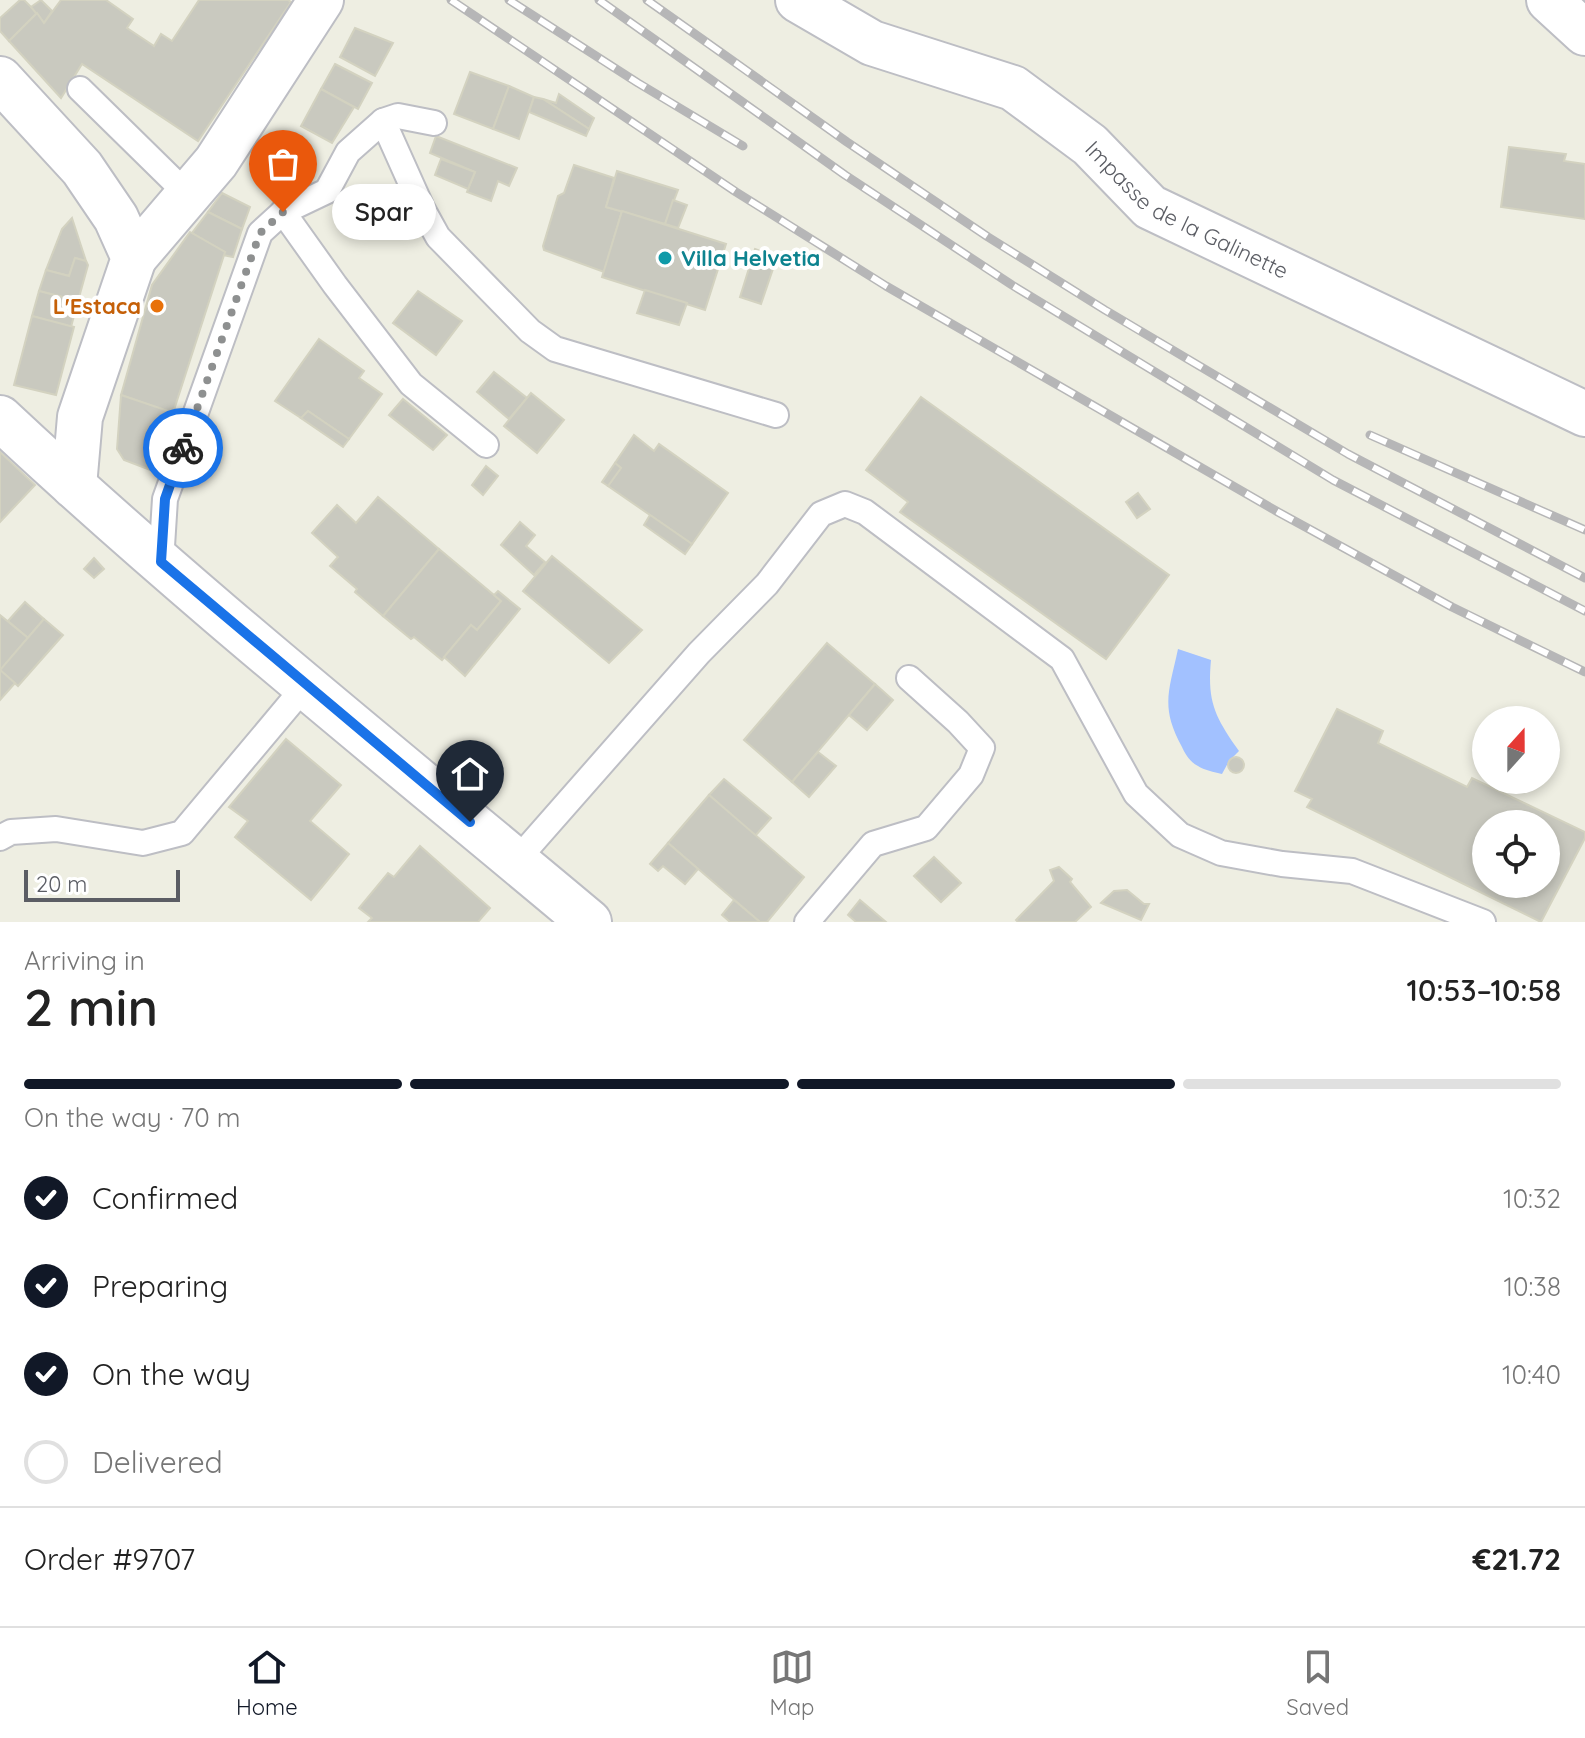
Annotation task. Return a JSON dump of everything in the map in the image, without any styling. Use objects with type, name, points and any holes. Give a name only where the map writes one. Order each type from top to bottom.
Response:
[{"type":"street","points":[[74,486],[80,417],[134,258],[216,162],[321,0]]},
{"type":"street","name":"Impasse de la Galinette","points":[[798,0],[872,43],[1013,88],[1090,145],[1150,207],[1585,414]]},
{"type":"street","points":[[1549,0],[1585,33]]},
{"type":"street","points":[[0,79],[82,168],[116,218],[134,258]]},
{"type":"street","points":[[0,418],[161,562],[589,922]]},
{"type":"lane","points":[[80,89],[189,196]]},
{"type":"lane","points":[[161,562],[165,499],[260,233],[283,212],[327,191],[348,152],[383,121],[398,116],[434,123]]},
{"type":"lane","points":[[383,121],[438,237],[530,331],[555,349],[776,415]]},
{"type":"lane","points":[[283,212],[411,384],[486,445]]},
{"type":"lane","points":[[516,861],[699,653],[767,584],[821,514],[845,504],[865,512],[1062,659],[1136,794],[1180,835],[1221,853],[1282,864],[1352,871],[1483,922]]},
{"type":"lane","points":[[807,922],[873,844],[926,828],[971,775],[982,748],[909,678]]},
{"type":"lane","points":[[0,838],[11,832],[56,829],[143,843],[182,833],[306,685]]},
{"type":"water","points":[[1178,649],[1211,660],[1210,687],[1214,708],[1239,751],[1222,774],[1203,769],[1193,762],[1175,733],[1168,699]]},
{"type":"building","points":[[24,0],[37,13],[9,41],[0,31],[0,18]]},
{"type":"building","points":[[41,0],[52,11],[44,23],[31,7]]},
{"type":"building","points":[[61,0],[106,0],[133,19],[127,28],[154,46],[161,34],[172,41],[199,0],[291,2],[198,141],[82,64],[61,98],[9,41],[37,13],[44,23]]},
{"type":"building","points":[[355,28],[393,43],[375,76],[340,57]]},
{"type":"building","points":[[335,64],[372,83],[358,109],[321,89]]},
{"type":"building","points":[[470,72],[509,86],[493,129],[454,114]]},
{"type":"building","points":[[509,86],[534,97],[519,139],[493,129]]},
{"type":"building","points":[[321,89],[354,107],[332,143],[301,126]]},
{"type":"building","points":[[559,94],[594,118],[589,129],[543,99],[556,103]]},
{"type":"building","points":[[534,97],[543,99],[589,129],[586,136],[529,112]]},
{"type":"building","points":[[436,136],[517,168],[509,186],[498,181],[491,201],[467,192],[475,172],[430,153]]},
{"type":"building","points":[[1509,147],[1566,154],[1564,161],[1585,164],[1585,219],[1501,207]]},
{"type":"building","points":[[441,159],[475,172],[468,189],[435,175]]},
{"type":"building","points":[[574,165],[614,178],[606,207],[622,211],[604,272],[544,250],[558,196],[564,193]]},
{"type":"building","points":[[617,171],[678,190],[665,224],[606,207]]},
{"type":"building","points":[[222,193],[250,207],[242,229],[208,212]]},
{"type":"building","points":[[673,200],[687,205],[678,228],[665,224]]},
{"type":"building","name":"Villa Helvetia","points":[[622,211],[726,244],[705,310],[602,277]]},
{"type":"building","points":[[208,212],[242,229],[233,257],[223,255],[225,252],[192,233]]},
{"type":"building","points":[[72,218],[86,261],[75,258],[69,276],[46,270],[62,229]]},
{"type":"building","points":[[190,232],[225,252],[173,413],[121,395],[152,285]]},
{"type":"building","points":[[755,249],[777,257],[761,304],[740,297]]},
{"type":"building","points":[[75,258],[86,261],[88,265],[78,301],[39,291],[46,270],[69,276]]},
{"type":"building","points":[[645,290],[687,303],[679,325],[637,313]]},
{"type":"building","points":[[39,291],[78,301],[71,327],[32,316]]},
{"type":"building","points":[[418,291],[462,321],[436,355],[393,323]]},
{"type":"building","points":[[32,316],[74,327],[56,395],[14,385]]},
{"type":"building","points":[[319,339],[364,371],[359,378],[382,394],[349,439],[308,411],[301,418],[275,401]]},
{"type":"building","points":[[494,372],[527,398],[509,419],[477,392]]},
{"type":"building","points":[[531,393],[564,420],[537,453],[504,426]]},
{"type":"building","points":[[121,395],[189,418],[166,476],[124,460],[117,449]]},
{"type":"building","points":[[921,397],[1169,575],[1106,659],[900,512],[908,502],[866,470]]},
{"type":"building","points":[[403,399],[447,435],[433,450],[389,415]]},
{"type":"building","points":[[308,411],[349,439],[343,447],[301,418]]},
{"type":"building","points":[[634,435],[654,451],[659,444],[728,493],[692,544],[608,486],[621,468],[615,463]]},
{"type":"building","points":[[0,452],[35,485],[0,522]]},
{"type":"building","points":[[615,463],[621,468],[608,486],[602,482]]},
{"type":"building","points":[[486,466],[498,476],[483,495],[472,485]]},
{"type":"building","points":[[1138,493],[1150,509],[1137,518],[1126,502]]},
{"type":"building","points":[[378,497],[439,549],[383,616],[330,566],[338,557],[312,533],[337,505],[356,523]]},
{"type":"building","points":[[650,515],[692,544],[685,554],[644,525]]},
{"type":"building","points":[[520,522],[535,535],[526,546],[545,562],[534,575],[501,545]]},
{"type":"building","points":[[439,549],[501,601],[477,630],[471,625],[442,660],[383,616]]},
{"type":"building","points":[[552,556],[642,630],[609,663],[523,591]]},
{"type":"building","points":[[94,558],[104,569],[94,578],[84,569]]},
{"type":"building","points":[[498,591],[520,609],[465,676],[444,657],[471,625],[477,630],[501,601],[494,595]]},
{"type":"building","points":[[25,602],[44,619],[28,638],[8,621]]},
{"type":"building","points":[[0,615],[28,638],[0,671]]},
{"type":"building","points":[[44,619],[63,635],[18,686],[0,670]]},
{"type":"building","points":[[827,643],[875,684],[792,782],[744,740]]},
{"type":"building","points":[[0,670],[15,683],[0,700]]},
{"type":"building","points":[[875,684],[893,700],[867,730],[849,715]]},
{"type":"building","points":[[1337,709],[1383,731],[1378,743],[1467,787],[1472,778],[1472,794],[1505,794],[1539,810],[1472,810],[1472,888],[1307,807],[1312,799],[1295,791]]},
{"type":"building","points":[[286,739],[341,785],[310,821],[349,854],[311,900],[235,837],[248,821],[229,807]]},
{"type":"building","points":[[818,752],[836,766],[809,797],[792,782]]},
{"type":"building","points":[[1236,757],[1244,765],[1236,773],[1228,765]]},
{"type":"building","points":[[724,779],[771,818],[755,836],[709,795]]},
{"type":"building","points":[[709,795],[804,877],[767,922],[760,922],[668,843]]},
{"type":"building","points":[[1560,820],[1585,832],[1585,838],[1560,886]]},
{"type":"building","points":[[668,843],[698,869],[685,884],[663,866],[658,871],[650,864]]},
{"type":"building","points":[[420,846],[490,908],[478,922],[368,922],[372,918],[359,908],[388,873],[394,877]]},
{"type":"building","points":[[934,857],[961,883],[941,902],[914,876]]},
{"type":"building","points":[[1059,867],[1072,879],[1070,882],[1091,907],[1075,922],[1018,922],[1016,920],[1054,881],[1050,870]]},
{"type":"building","points":[[1127,890],[1144,904],[1149,904],[1141,920],[1101,903],[1114,891]]},
{"type":"building","points":[[1492,898],[1554,898],[1541,922]]},
{"type":"building","points":[[734,900],[760,922],[730,922],[722,915]]},
{"type":"building","points":[[860,900],[886,922],[856,922],[848,915]]},
{"type":"railway","points":[[451,0],[736,192],[886,286],[1278,512],[1452,607],[1585,672]]},
{"type":"railway","points":[[509,0],[743,146]]},
{"type":"railway","points":[[599,0],[845,175],[1012,285],[1333,480],[1585,611]]},
{"type":"railway","points":[[647,0],[847,142],[988,237],[1105,310],[1348,454],[1585,578]]},
{"type":"railway","points":[[1370,435],[1585,530]]},
{"type":"way so far","points":[[183,448],[260,233],[283,212]]},
{"type":"place","name":"Spar","points":[[283,212]]},
{"type":"place","name":"Villa Helvetia","points":[[665,258]]},
{"type":"place","name":"L'Estaca","points":[[157,306]]},
{"type":"route","points":[[183,448],[165,499],[161,562],[470,822]]}]
